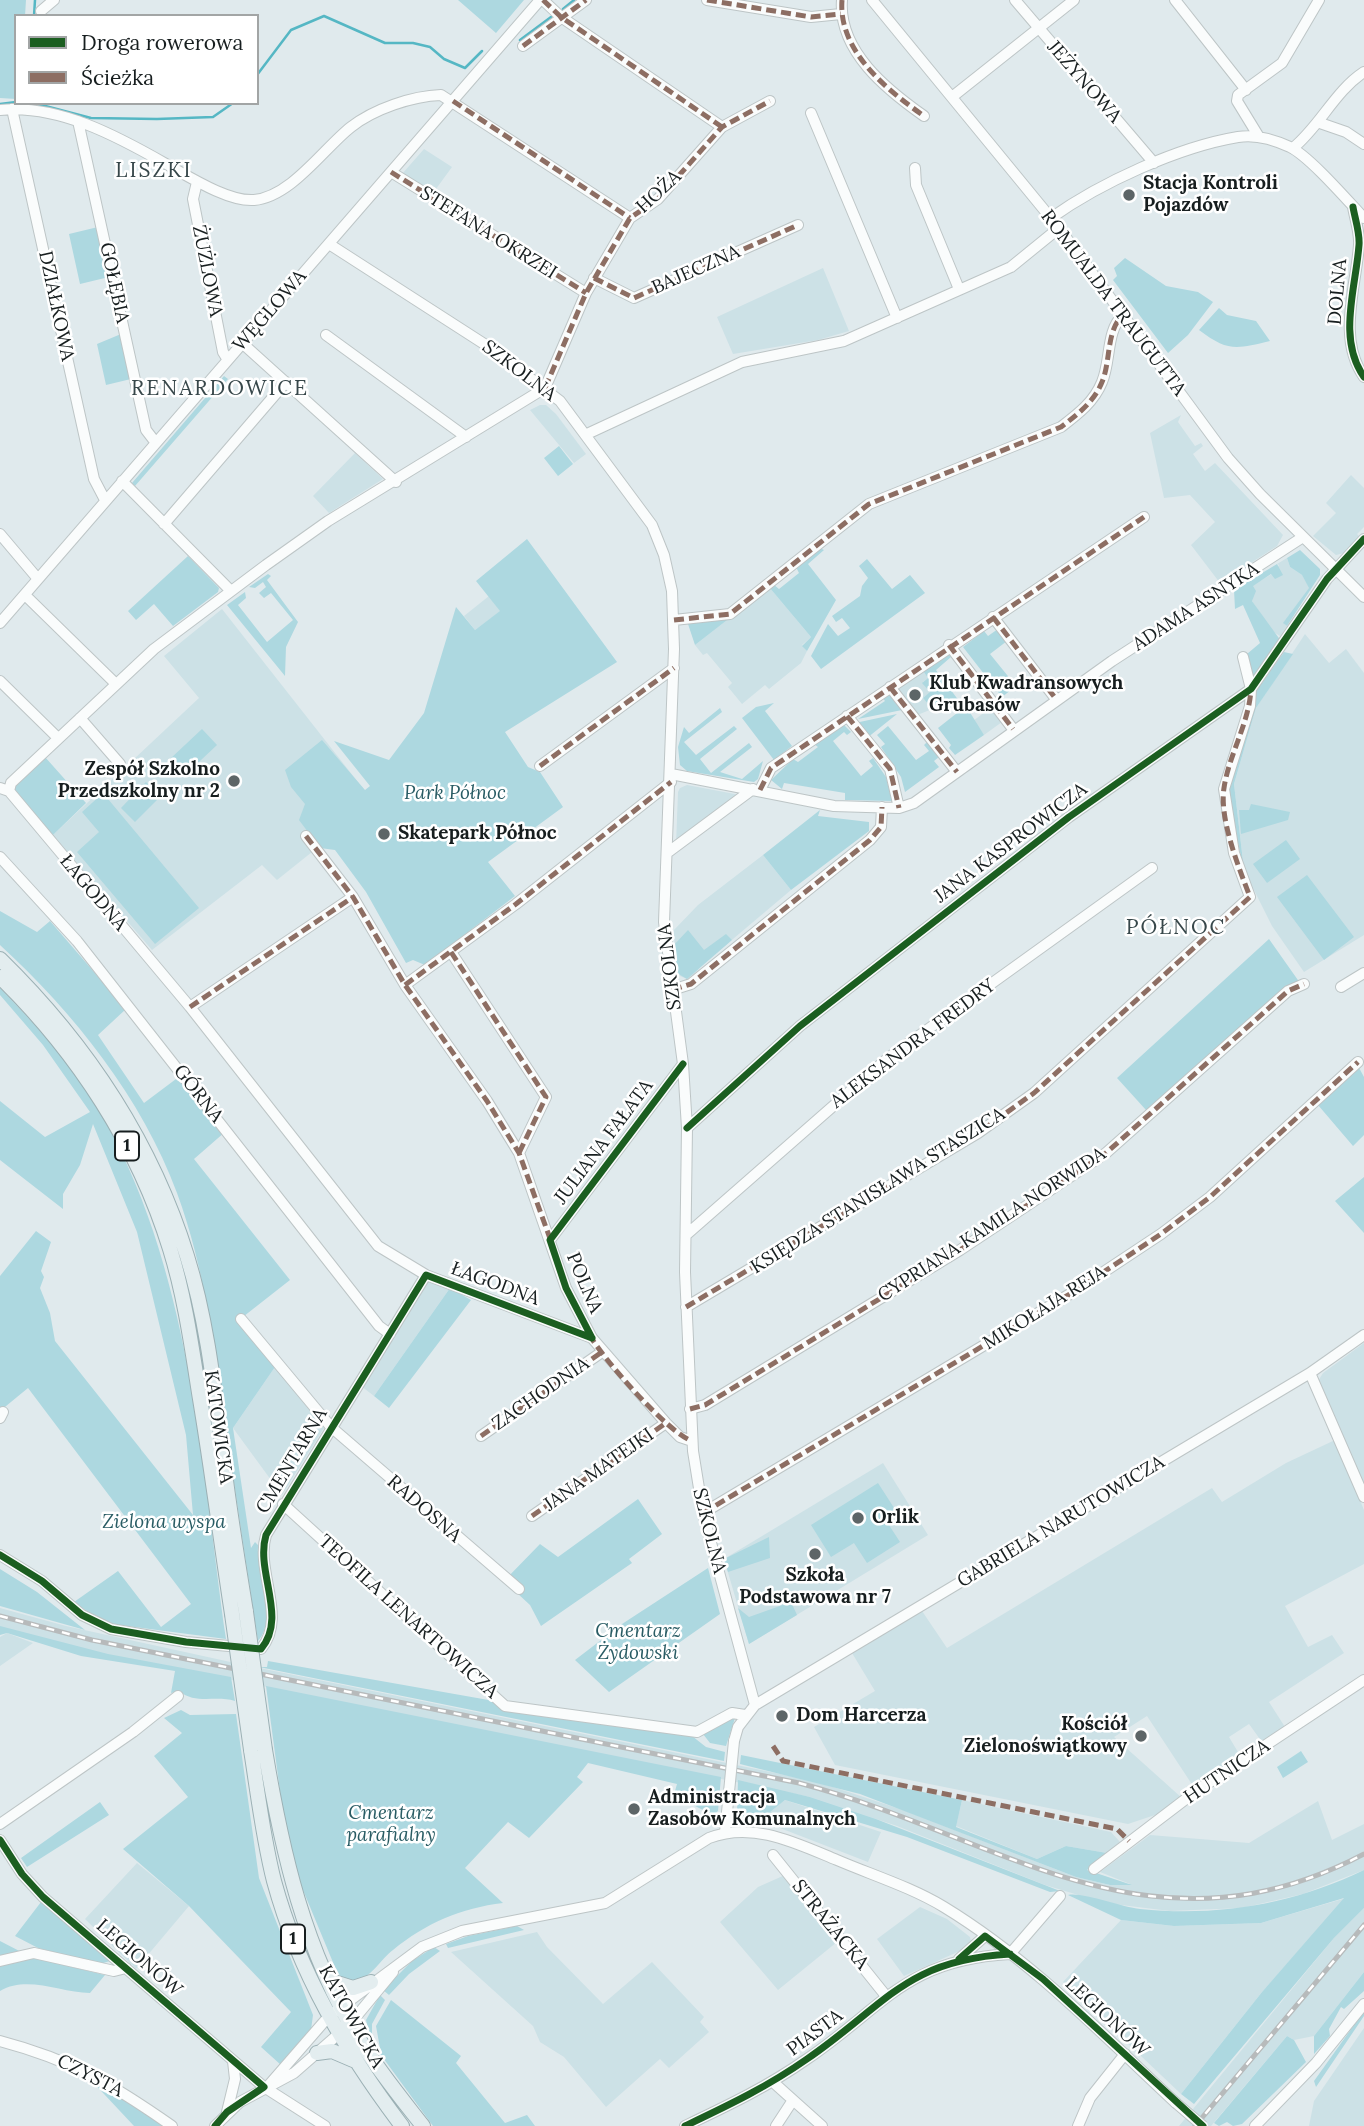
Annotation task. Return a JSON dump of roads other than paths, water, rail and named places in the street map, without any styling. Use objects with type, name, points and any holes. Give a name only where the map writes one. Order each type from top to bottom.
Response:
[{"type":"main road","name":"KATOWICKA","points":[[0,958],[71,1034],[103,1077],[132,1125],[175,1220],[188,1258],[206,1345],[275,1882],[294,1941],[338,2034],[354,2061],[402,2126]]},
{"type":"main road","name":"KATOWICKA","points":[[0,977],[48,1028],[97,1094],[144,1180],[170,1248],[192,1347],[239,1613]]},
{"type":"main road","name":"KATOWICKA","points":[[258,1750],[284,1856],[308,1935],[350,2024],[378,2067],[423,2126]]},
{"type":"main road","points":[[328,1980],[353,1988],[371,1982]]},
{"type":"main road","points":[[317,2053],[332,2050],[354,2061]]},
{"type":"street","points":[[42,9],[54,0]]},
{"type":"street","points":[[541,0],[561,17],[722,127]]},
{"type":"street","name":"WĘGLOWA","points":[[0,623],[541,0]]},
{"type":"street","points":[[523,46],[586,0]]},
{"type":"street","points":[[707,0],[811,17],[841,14]]},
{"type":"street","points":[[842,0],[841,14],[851,42],[870,69],[896,96],[924,117]]},
{"type":"street","name":"ROMUALDA TRAUGUTTA","points":[[872,0],[1059,228],[1228,458],[1364,597]]},
{"type":"street","name":"JEŻYNOWA","points":[[1015,0],[1154,163]]},
{"type":"street","points":[[952,97],[1074,0]]},
{"type":"street","points":[[1175,0],[1246,90]]},
{"type":"street","points":[[1259,137],[1237,101],[1238,95],[1282,63],[1301,36],[1315,2]]},
{"type":"street","points":[[1293,148],[1320,123],[1332,104],[1364,72]]},
{"type":"street","points":[[0,110],[30,106],[78,121],[132,144],[197,182],[242,198],[268,196],[303,172],[366,117],[430,95],[446,96],[630,218]]},
{"type":"street","name":"HOŻA","points":[[545,388],[586,293],[630,218],[658,199],[722,127],[770,101]]},
{"type":"street","name":"DZIAŁKOWA","points":[[12,109],[94,479],[105,500]]},
{"type":"street","points":[[811,113],[897,318]]},
{"type":"street","name":"GOŁĘBIA","points":[[78,121],[146,430],[156,443]]},
{"type":"street","points":[[1320,123],[1346,132],[1364,144]]},
{"type":"street","points":[[1051,218],[1115,179],[1154,163],[1239,136],[1259,137],[1293,148],[1364,218]]},
{"type":"street","points":[[915,168],[916,185],[958,289]]},
{"type":"street","name":"STEFANA OKRZEI","points":[[391,172],[586,293]]},
{"type":"street","name":"ŻUŻLOWA","points":[[197,182],[193,199],[223,352],[228,360]]},
{"type":"street","name":"DOLNA","points":[[1353,207],[1359,241],[1350,330],[1355,361],[1364,377]]},
{"type":"street","name":"BAJECZNA","points":[[594,278],[634,298],[798,225]]},
{"type":"street","points":[[587,434],[742,362],[844,341],[897,318],[1011,267],[1059,228]]},
{"type":"street","name":"SZKOLNA","points":[[329,244],[492,349],[545,388],[587,434],[652,525],[664,555],[674,620],[671,778],[664,922],[682,1063],[687,1128],[686,1307],[692,1441],[703,1513],[755,1705]]},
{"type":"street","points":[[674,620],[730,614],[869,504],[1062,427],[1086,408],[1102,385],[1110,359],[1112,329],[1123,315]]},
{"type":"street","points":[[326,335],[466,437]]},
{"type":"street","points":[[242,343],[396,482]]},
{"type":"street","points":[[164,524],[286,382]]},
{"type":"street","points":[[5,790],[154,649],[231,591],[328,521],[396,482],[545,388]]},
{"type":"street","points":[[122,481],[231,591]]},
{"type":"street","points":[[667,853],[757,789],[771,768],[949,645],[1144,517]]},
{"type":"street","points":[[0,534],[38,579]]},
{"type":"street","name":"ADAMA ASNYKA","points":[[899,808],[914,803],[1056,699],[1303,537]]},
{"type":"street","name":"JANA KASPROWICZA","points":[[687,1128],[800,1026],[1069,817],[1251,689],[1335,569],[1364,539]]},
{"type":"street","points":[[25,594],[116,683]]},
{"type":"street","points":[[993,617],[1056,699]]},
{"type":"street","points":[[949,645],[1013,729]]},
{"type":"street","points":[[1243,657],[1251,689]]},
{"type":"street","points":[[540,766],[674,668]]},
{"type":"street","points":[[0,681],[58,738]]},
{"type":"street","points":[[890,687],[957,772]]},
{"type":"street","name":"KSIĘDZA STANISŁAWA STASZICA","points":[[686,1307],[978,1133],[1034,1093],[1250,897],[1234,853],[1224,789],[1250,706],[1251,689]]},
{"type":"street","points":[[405,985],[451,952],[671,778],[757,789],[834,806],[899,808],[890,769],[847,716]]},
{"type":"street","points":[[80,718],[120,764]]},
{"type":"street","name":"ŁAGODNA","points":[[5,790],[190,1007],[378,1246],[426,1275],[592,1338]]},
{"type":"street","points":[[672,990],[691,984],[870,840],[881,827],[882,807]]},
{"type":"street","name":"POLNA","points":[[306,836],[352,897],[405,985],[487,1101],[519,1153],[566,1288],[592,1338],[666,1423],[680,1437],[692,1441]]},
{"type":"street","name":"GÓRNA","points":[[0,857],[77,942],[379,1326],[390,1334]]},
{"type":"street","name":"ALEKSANDRA FREDRY","points":[[686,1235],[888,1058],[1152,868]]},
{"type":"street","points":[[190,1007],[352,897]]},
{"type":"street","points":[[451,952],[546,1097],[519,1153]]},
{"type":"street","points":[[1341,987],[1364,973]]},
{"type":"street","name":"CYPRIANA KAMILA NORWIDA","points":[[690,1409],[705,1405],[960,1250],[1106,1153],[1287,990],[1304,985]]},
{"type":"street","name":"MIKOŁAJA REJA","points":[[703,1513],[1075,1291],[1161,1234],[1210,1197],[1357,1062]]},
{"type":"street","name":"JULIANA FAŁATA","points":[[550,1240],[682,1063]]},
{"type":"street","name":"CMENTARNA","points":[[0,1555],[42,1581],[82,1615],[111,1629],[175,1640],[261,1648],[271,1636],[273,1625],[262,1549],[283,1504],[426,1275]]},
{"type":"street","name":"RADOSNA","points":[[241,1319],[331,1427],[519,1589]]},
{"type":"street","name":"GABRIELA NARUTOWICZA","points":[[755,1705],[1310,1373],[1364,1335]]},
{"type":"street","name":"ZACHODNIA","points":[[481,1436],[602,1352]]},
{"type":"street","points":[[1310,1373],[1364,1497]]},
{"type":"street","name":"JANA MATEJKI","points":[[531,1516],[666,1423]]},
{"type":"street","name":"TEOFILA LENARTOWICZA","points":[[283,1504],[505,1706],[697,1732],[732,1713],[745,1715]]},
{"type":"street","name":"HUTNICZA","points":[[1094,1869],[1195,1791],[1364,1680]]},
{"type":"street","points":[[0,1824],[133,1732],[178,1696]]},
{"type":"street","points":[[725,1832],[734,1741],[745,1715],[755,1705]]},
{"type":"street","name":"LEGIONÓW","points":[[267,2086],[329,2016],[371,1982],[438,1938],[605,1903],[709,1838],[725,1832],[764,1833],[802,1845],[933,1902],[985,1936],[1043,1979],[1203,2126]]},
{"type":"street","name":"LEGIONÓW","points":[[0,1840],[22,1874],[43,1897],[233,2061],[267,2086]]},
{"type":"street","name":"STRAŻACKA","points":[[773,1855],[886,1996]]},
{"type":"street","points":[[1010,1954],[1060,1896]]},
{"type":"street","name":"PIASTA","points":[[959,1959],[985,1936]]},
{"type":"street","points":[[984,1956],[996,1944]]},
{"type":"street","points":[[0,1961],[34,1953],[114,1971],[126,1968]]},
{"type":"street","name":"LEGIONÓW","points":[[267,2086],[294,2073],[350,2024],[412,1954]]},
{"type":"street","name":"PIASTA","points":[[685,2126],[751,2096],[773,2082],[848,2030],[886,1996],[920,1973],[959,1959],[1010,1954]]},
{"type":"street","points":[[1255,2126],[1316,2063],[1364,2004]]},
{"type":"street","name":"CZYSTA","points":[[0,2041],[67,2062],[90,2073],[172,2126]]},
{"type":"street","points":[[1077,2126],[1090,2098],[1125,2054]]},
{"type":"street","points":[[227,2112],[235,2079],[233,2061]]},
{"type":"street","points":[[773,2082],[822,2126]]},
{"type":"street","points":[[215,2126],[227,2112],[267,2086],[325,2126]]},
{"type":"street","points":[[776,2126],[793,2100]]},
{"type":"waterway","points":[[34,14],[35,0]]},
{"type":"waterway","points":[[563,9],[574,0]]},
{"type":"waterway","points":[[259,72],[291,30],[324,16],[385,43],[413,43],[430,47],[444,59],[465,68],[482,51]]},
{"type":"waterway","points":[[520,40],[551,17]]},
{"type":"waterway","points":[[0,104],[14,102]]},
{"type":"waterway","points":[[42,105],[91,118],[157,119],[213,117],[230,105]]},
{"type":"railway","points":[[0,1616],[92,1640],[799,1783],[872,1806],[1010,1859],[1077,1881],[1144,1895],[1213,1898],[1286,1886],[1364,1854]]},
{"type":"railway","points":[[1195,2126],[1364,1925]]},
{"type":"place","name":"Stacja Kontroli Pojazdów","points":[[1129,195]]},
{"type":"place","name":"Klub Kwadransowych Grubasów","points":[[915,695]]},
{"type":"place","name":"Zespół Szkolno Przedszkolny nr 2","points":[[234,781]]},
{"type":"place","name":"Skatepark Północ","points":[[384,834]]},
{"type":"place","name":"Orlik","points":[[858,1518]]},
{"type":"place","name":"Szkoła Podstawowa nr 7","points":[[815,1554]]},
{"type":"place","name":"Dom Harcerza","points":[[782,1716]]},
{"type":"place","name":"Kościół Zielonoświątkowy","points":[[1141,1736]]},
{"type":"place","name":"Administracja Zasobów Komunalnych","points":[[634,1809]]},
{"type":"district","name":"LISZKI","points":[[154,171]]},
{"type":"district","name":"RENARDOWICE","points":[[220,389]]},
{"type":"district","name":"PÓŁNOC","points":[[1176,928]]},
{"type":"park label","name":"Park Północ","points":[[455,794]]},
{"type":"park label","name":"Zielona wyspa","points":[[164,1523]]},
{"type":"park label","name":"Cmentarz Żydowski","points":[[638,1643]]},
{"type":"park label","name":"Cmentarz parafialny","points":[[391,1825]]}]
